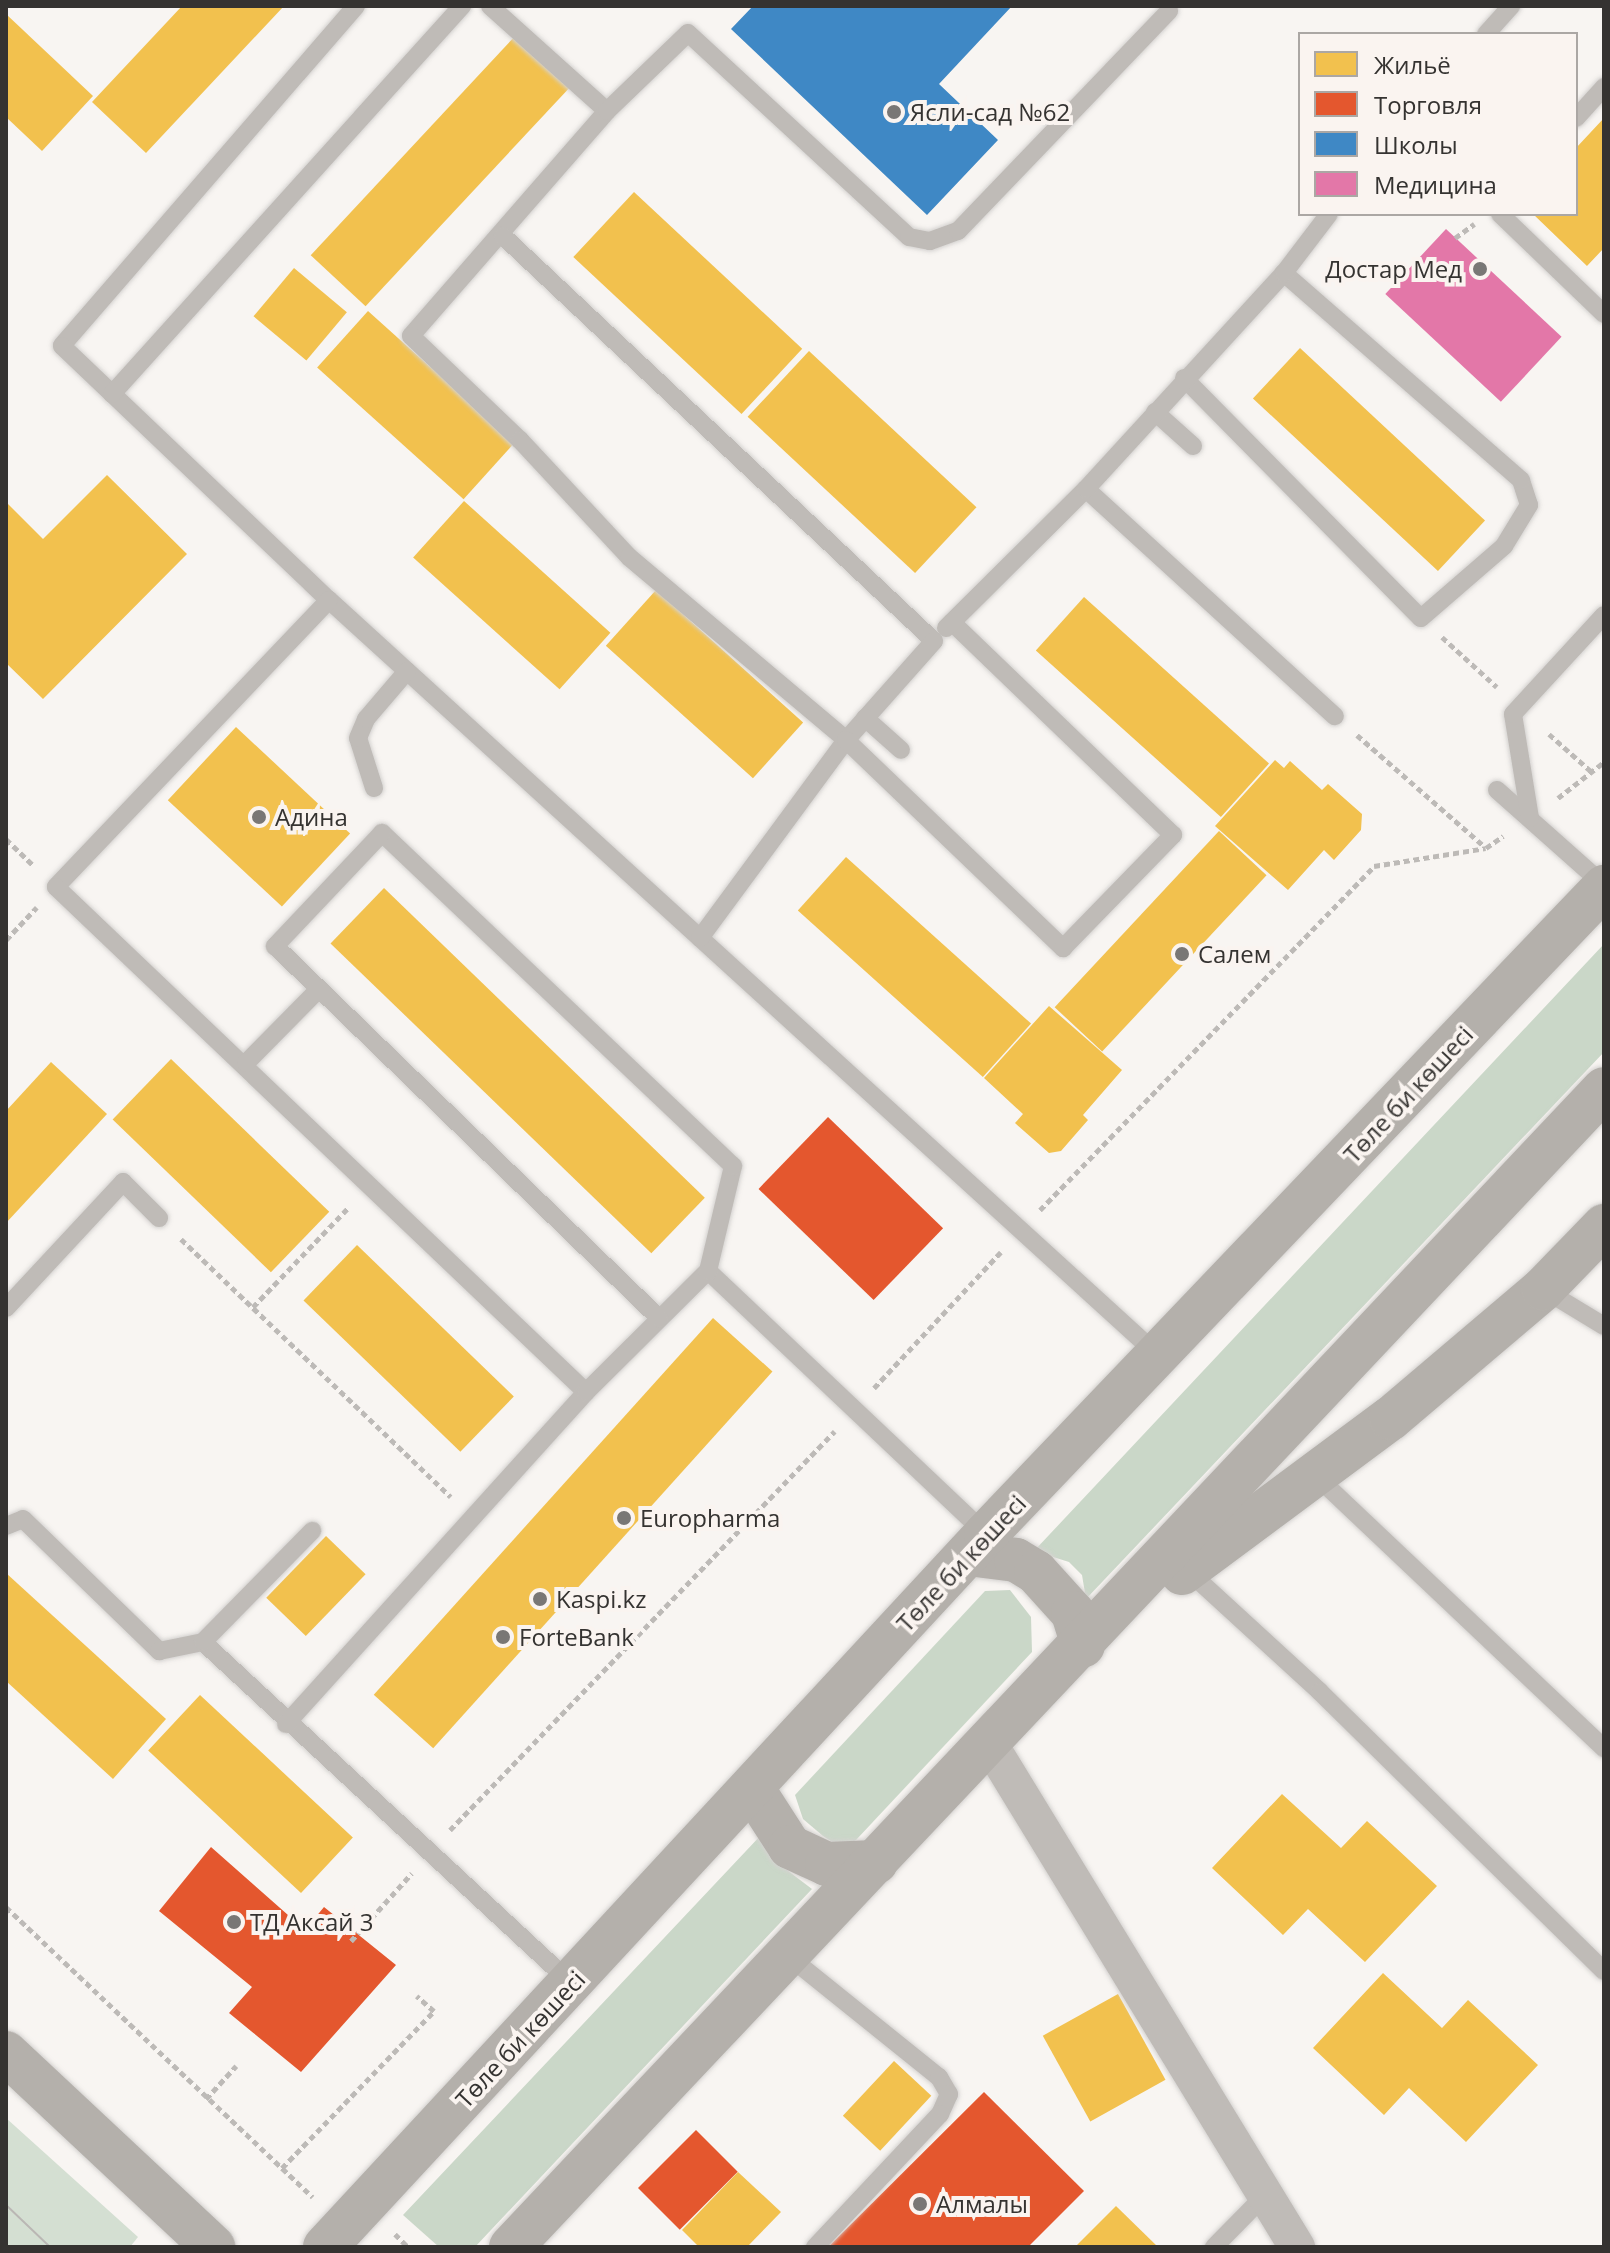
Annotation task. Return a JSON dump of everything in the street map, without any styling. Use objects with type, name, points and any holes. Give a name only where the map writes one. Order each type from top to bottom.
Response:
[{"type":"main road","name":"Төле би көшесі","points":[[325,2247],[977,1544],[1604,886]]},
{"type":"main road","points":[[511,2247],[1069,1660],[1604,1089]]},
{"type":"main road","points":[[1069,1660],[1186,1569],[1391,1418],[1543,1289],[1604,1226]]},
{"type":"main road","points":[[977,1544],[1036,1572],[1073,1613],[1069,1660]]},
{"type":"main road","points":[[752,1788],[790,1847],[827,1864],[876,1862]]},
{"type":"main road","points":[[6,2053],[213,2247]]},
{"type":"street","points":[[989,1743],[1297,2247]]},
{"type":"lane","points":[[356,6],[62,346],[329,600],[1159,1356]]},
{"type":"lane","points":[[112,394],[462,6]]},
{"type":"lane","points":[[490,6],[607,111]]},
{"type":"lane","points":[[1488,32],[1511,6]]},
{"type":"lane","points":[[952,622],[1173,835],[1063,948],[846,740],[629,557],[520,440],[411,336],[503,236],[607,111],[688,33],[909,237],[930,241],[958,231],[1169,11]]},
{"type":"lane","points":[[1578,116],[1604,87]]},
{"type":"lane","points":[[700,938],[865,718],[952,622],[1086,489],[1184,378],[1284,273],[1327,216]]},
{"type":"lane","points":[[1502,216],[1604,314]]},
{"type":"lane","points":[[503,236],[934,641]]},
{"type":"lane","points":[[1184,378],[1421,618],[1504,546],[1529,505],[1521,480],[1284,273]]},
{"type":"lane","points":[[1155,412],[1193,446]]},
{"type":"lane","points":[[1086,489],[1335,716]]},
{"type":"lane","points":[[329,600],[56,887],[246,1063],[369,1186],[586,1392]]},
{"type":"lane","points":[[1530,818],[1513,714],[1604,615]]},
{"type":"lane","points":[[374,788],[358,738],[366,719],[407,671]]},
{"type":"lane","points":[[865,718],[901,750]]},
{"type":"lane","points":[[1497,790],[1604,886]]},
{"type":"lane","points":[[286,1724],[586,1392],[708,1271],[733,1166],[382,833],[275,946],[659,1318]]},
{"type":"lane","points":[[246,1063],[319,989]]},
{"type":"lane","points":[[6,1308],[123,1182],[159,1218]]},
{"type":"lane","points":[[708,1271],[854,1409],[977,1544]]},
{"type":"lane","points":[[1543,1289],[1604,1326]]},
{"type":"lane","points":[[1314,1473],[1604,1748]]},
{"type":"lane","points":[[6,1526],[23,1519],[159,1651],[203,1642],[312,1531]]},
{"type":"lane","points":[[1186,1569],[1320,1692],[1604,1971]]},
{"type":"lane","points":[[203,1642],[286,1724],[431,1852],[572,1983]]},
{"type":"lane","points":[[787,1955],[939,2077],[949,2094],[940,2114],[815,2247]]},
{"type":"lane","points":[[1214,2247],[1266,2194]]},
{"type":"path","points":[[1335,716],[1486,848]]},
{"type":"path","points":[[351,1941],[431,1852],[1021,1231],[1374,866],[1486,848],[1604,762]]},
{"type":"path","points":[[6,839],[56,887],[6,940]]},
{"type":"path","points":[[253,1307],[369,1186]]},
{"type":"path","points":[[159,1218],[472,1518]]},
{"type":"path","points":[[6,1907],[315,2199],[328,2191]]},
{"type":"path","points":[[282,2168],[434,2011],[417,1996]]},
{"type":"path","points":[[206,2099],[236,2066]]},
{"type":"path","points":[[390,2230],[408,2247]]},
{"type":"shaded area","points":[[6,2118],[138,2237],[130,2247],[6,2247]]},
{"type":"green space","points":[[1604,944],[1604,1052],[1086,1599],[1082,1575],[1069,1562],[1034,1551]]},
{"type":"green space","points":[[1010,1590],[1031,1617],[1032,1652],[856,1840],[840,1847],[823,1836],[803,1819],[795,1795],[985,1591]]},
{"type":"green space","points":[[762,1834],[783,1867],[812,1889],[475,2247],[439,2247],[403,2215]]},
{"type":"building: Жильё","points":[[182,6],[284,6],[146,153],[92,102]]},
{"type":"building: Жильё","points":[[6,14],[93,96],[42,151],[6,117]]},
{"type":"building: Жильё","points":[[516,35],[571,86],[366,306],[311,255]]},
{"type":"building: Жильё","points":[[1604,118],[1604,248],[1587,266],[1535,216],[1578,216],[1578,146]]},
{"type":"building: Жильё","points":[[634,192],[802,349],[742,414],[573,257]]},
{"type":"building: Жильё","points":[[294,268],[347,312],[306,361],[254,316]]},
{"type":"building: Жильё","points":[[368,311],[514,443],[464,499],[317,367]]},
{"type":"building: Жильё","points":[[1300,348],[1485,521],[1438,571],[1253,398]]},
{"type":"building: Жильё","points":[[809,351],[976,507],[915,573],[748,417]]},
{"type":"building: Жильё","points":[[107,475],[187,554],[43,699],[6,663],[6,502],[43,539]]},
{"type":"building: Жильё","points":[[464,501],[610,633],[560,689],[413,557]]},
{"type":"building: Жильё","points":[[656,590],[803,722],[753,778],[606,646]]},
{"type":"building: Жильё","points":[[1084,597],[1269,764],[1221,817],[1036,651]]},
{"type":"building: Жильё","name":"Адина","points":[[236,727],[350,833],[282,907],[168,800]]},
{"type":"building: Жильё","points":[[1275,760],[1284,768],[1290,761],[1322,790],[1328,784],[1362,814],[1361,830],[1334,860],[1324,850],[1288,890],[1215,826]]},
{"type":"building: Жильё","points":[[1219,831],[1267,875],[1102,1052],[1055,1007]]},
{"type":"building: Жильё","points":[[846,857],[1031,1024],[983,1077],[798,911]]},
{"type":"building: Жильё","points":[[384,888],[705,1198],[651,1253],[331,943]]},
{"type":"building: Жильё","points":[[1049,1006],[1122,1070],[1083,1115],[1088,1120],[1061,1151],[1049,1153],[1015,1123],[1023,1114],[984,1078]]},
{"type":"building: Жильё","points":[[171,1059],[329,1212],[271,1272],[113,1119]]},
{"type":"building: Жильё","points":[[51,1062],[107,1114],[6,1223],[6,1111]]},
{"type":"building: Жильё","points":[[357,1245],[514,1396],[460,1452],[304,1300]]},
{"type":"building: Жильё","points":[[713,1318],[772,1372],[433,1748],[374,1695]]},
{"type":"building: Жильё","points":[[326,1536],[366,1574],[306,1636],[266,1598]]},
{"type":"building: Жильё","points":[[6,1573],[166,1719],[113,1779],[6,1681]]},
{"type":"building: Жильё","points":[[200,1695],[353,1838],[301,1893],[148,1751]]},
{"type":"building: Жильё","points":[[1282,1794],[1341,1848],[1367,1821],[1437,1886],[1365,1962],[1308,1909],[1283,1935],[1212,1868]]},
{"type":"building: Жильё","points":[[1383,1973],[1442,2028],[1468,2000],[1538,2065],[1466,2142],[1409,2088],[1384,2115],[1313,2048]]},
{"type":"building: Жильё","points":[[1118,1994],[1166,2080],[1090,2121],[1043,2036]]},
{"type":"building: Жильё","points":[[894,2061],[931,2096],[880,2151],[843,2116]]},
{"type":"building: Жильё","points":[[738,2172],[781,2212],[747,2247],[699,2247],[682,2230]]},
{"type":"building: Жильё","points":[[1116,2206],[1158,2247],[1075,2247]]},
{"type":"building: Торговля","points":[[828,1117],[943,1228],[874,1300],[759,1189]]},
{"type":"building: Торговля","points":[[211,1847],[305,1930],[324,1907],[396,1965],[301,2072],[229,2013],[252,1987],[159,1911]]},
{"type":"building: Торговля","points":[[984,2092],[1084,2191],[1028,2247],[828,2247]]},
{"type":"building: Торговля","points":[[696,2130],[738,2172],[680,2230],[638,2188]]},
{"type":"building: Школы","name":"Ясли-сад №62","points":[[753,6],[1012,6],[939,84],[998,140],[927,215],[731,29]]},
{"type":"building: Медицина","points":[[1446,229],[1562,337],[1501,402],[1385,294]]},
{"type":"tram line","points":[[6,2205],[50,2247]]},
{"type":"place","name":"Ясли-сад №62","points":[[894,112]]},
{"type":"place","name":"Достар Мед","points":[[1480,269]]},
{"type":"place","name":"Адина","points":[[259,817]]},
{"type":"place","name":"Салем","points":[[1182,954]]},
{"type":"place","name":"Europharma","points":[[624,1518]]},
{"type":"place","name":"Kaspi.kz","points":[[540,1599]]},
{"type":"place","name":"ForteBank","points":[[503,1637]]},
{"type":"place","name":"ТД Аксай 3","points":[[234,1922]]},
{"type":"place","name":"Алмалы","points":[[920,2204]]}]
